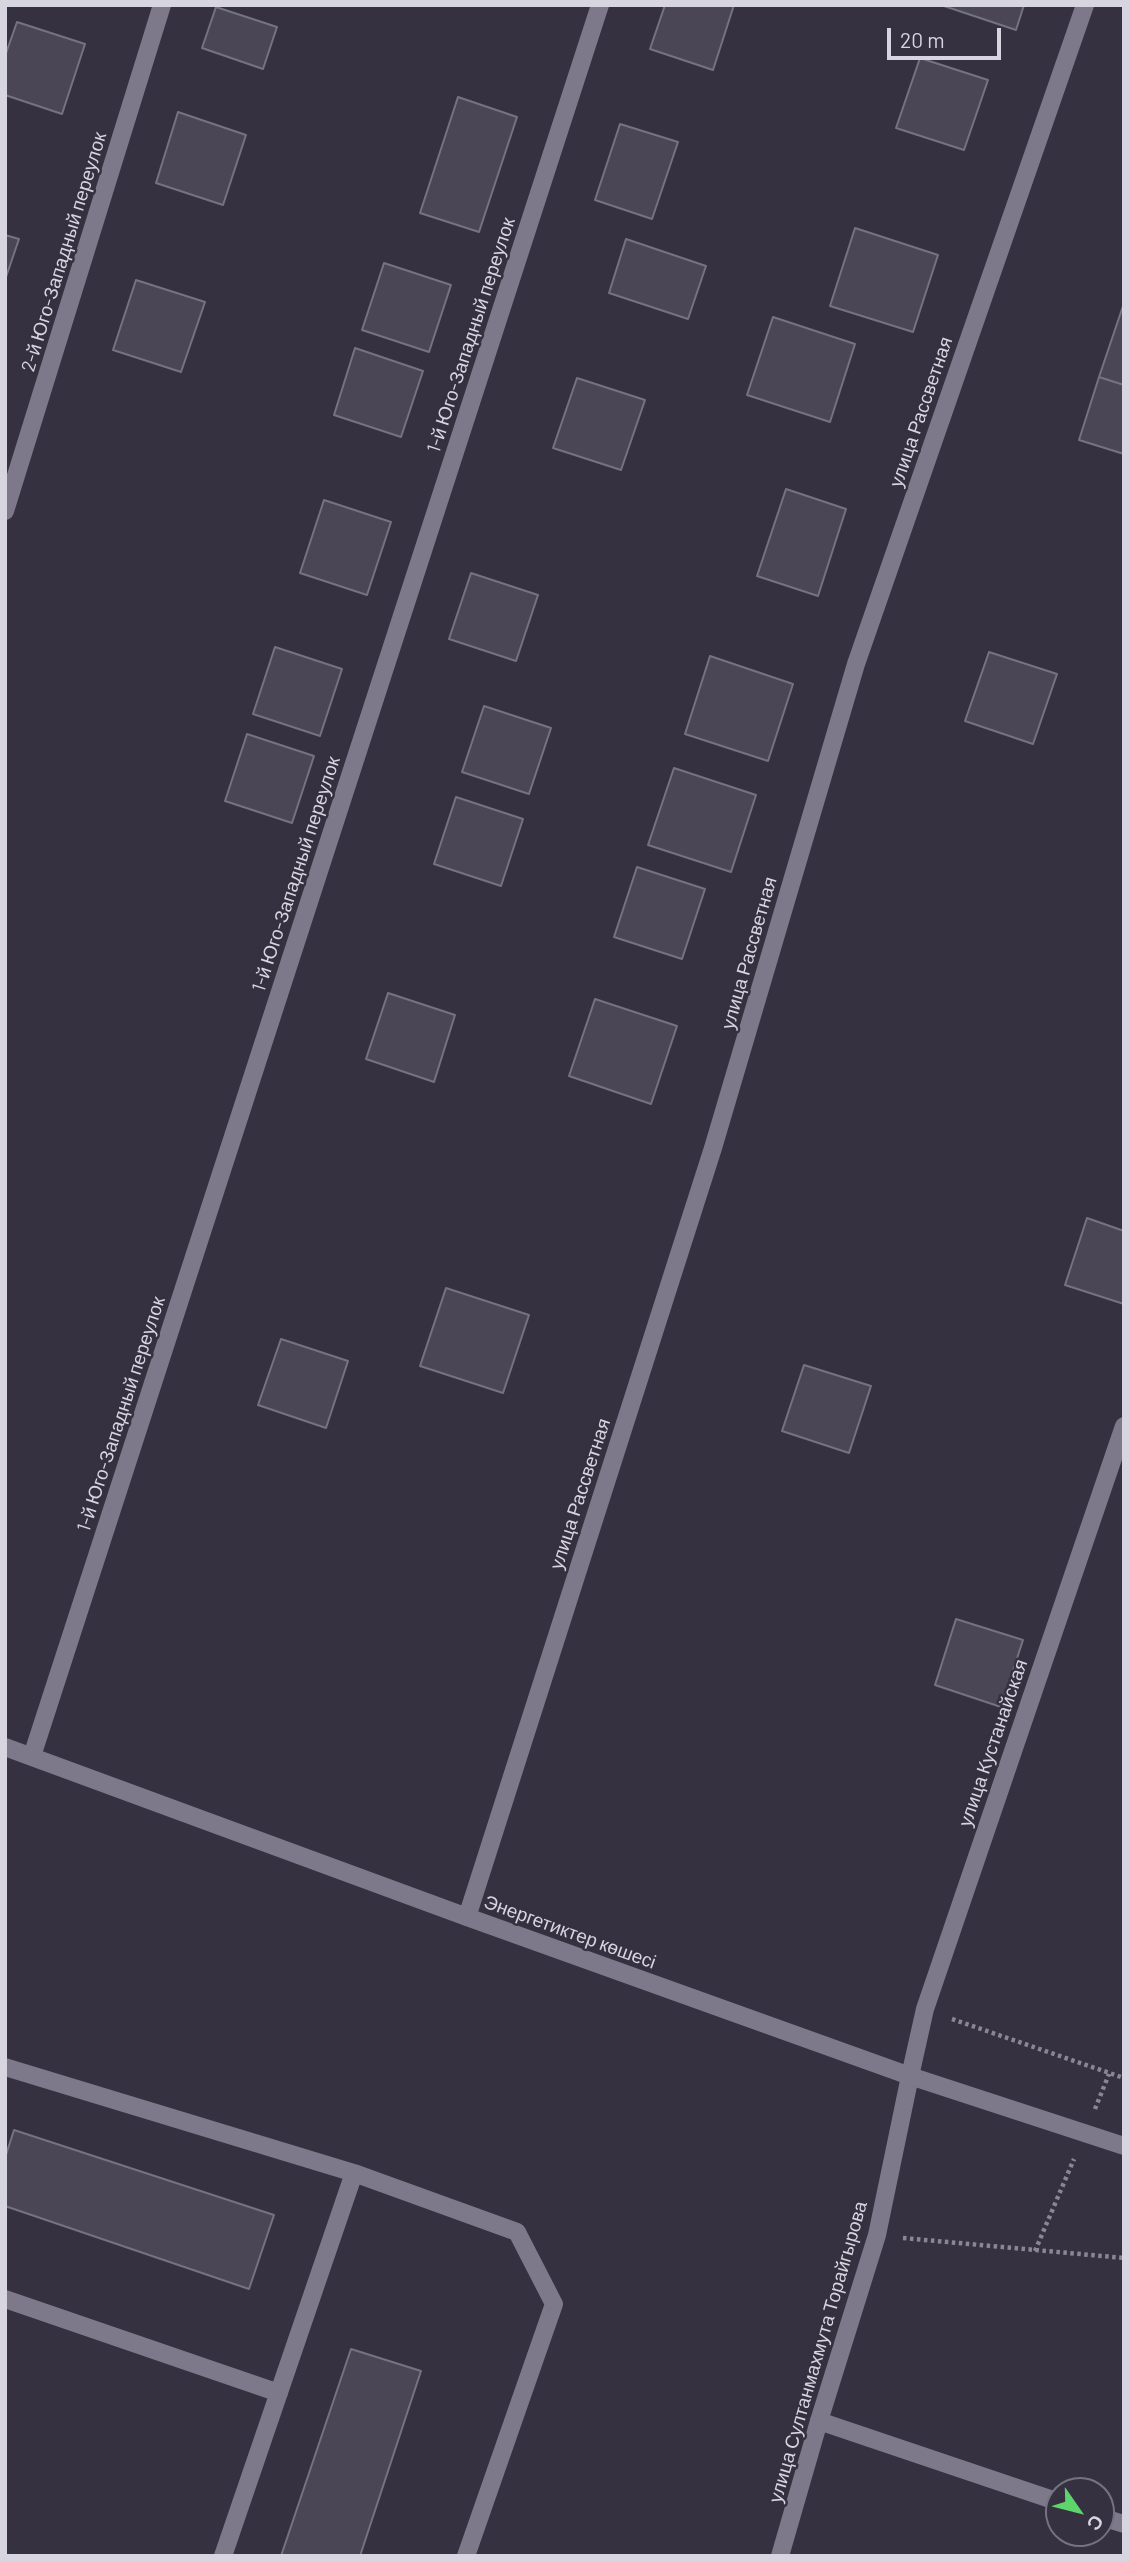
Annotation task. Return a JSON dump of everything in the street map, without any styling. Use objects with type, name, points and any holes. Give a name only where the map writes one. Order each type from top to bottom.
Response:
[{"type":"street","name":"2-й Юго-Западный переулок","points":[[5,511],[162,5]]},
{"type":"street","name":"1-й Юго-Западный переулок","points":[[32,1756],[600,5]]},
{"type":"street","name":"улица Рассветная","points":[[467,1917],[713,1148],[856,664],[1086,5]]},
{"type":"street","name":"улица Кустанайская","points":[[910,2077],[925,2009],[1124,1426]]},
{"type":"street","name":"Энергетиктер көшесі","points":[[5,1747],[910,2077],[1124,2146]]},
{"type":"street","points":[[5,2067],[354,2173],[517,2232],[554,2304],[466,2556]]},
{"type":"street","name":"улица Султанмахмута Торайгырова","points":[[780,2556],[877,2235],[910,2077]]},
{"type":"street","points":[[223,2556],[354,2173]]},
{"type":"street","points":[[5,2299],[279,2393]]},
{"type":"street","points":[[819,2421],[1045,2497]]},
{"type":"path","points":[[925,2009],[1124,2078]]},
{"type":"path","points":[[1035,2251],[1109,2074]]},
{"type":"path","points":[[877,2235],[1124,2258]]},
{"type":"building","points":[[665,5],[734,5],[713,70],[650,49]]},
{"type":"building","points":[[941,5],[1024,5],[1016,30]]},
{"type":"building","points":[[216,7],[277,27],[263,69],[202,48]]},
{"type":"building","points":[[17,22],[85,44],[62,114],[5,95],[5,56]]},
{"type":"building","points":[[920,58],[988,80],[964,150],[896,128]]},
{"type":"building","points":[[458,97],[517,117],[479,232],[420,213]]},
{"type":"building","points":[[178,112],[246,135],[223,205],[156,183]]},
{"type":"building","points":[[620,124],[678,142],[652,219],[595,200]]},
{"type":"building","points":[[855,228],[938,255],[913,332],[830,306]]},
{"type":"building","points":[[5,235],[19,239],[5,280]]},
{"type":"building","points":[[626,239],[706,266],[688,319],[609,293]]},
{"type":"building","points":[[384,263],[451,285],[429,352],[362,330]]},
{"type":"building","points":[[136,280],[205,302],[181,372],[113,350]]},
{"type":"building","points":[[1124,306],[1124,385],[1099,377]]},
{"type":"building","points":[[773,317],[855,344],[830,422],[747,395]]},
{"type":"building","points":[[355,348],[423,371],[401,437],[334,415]]},
{"type":"building","points":[[1099,377],[1124,385],[1124,454],[1079,440]]},
{"type":"building","points":[[577,378],[645,400],[621,470],[553,448]]},
{"type":"building","points":[[786,489],[846,509],[818,596],[757,576]]},
{"type":"building","points":[[324,500],[391,522],[367,595],[300,573]]},
{"type":"building","points":[[471,573],[538,595],[516,661],[449,639]]},
{"type":"building","points":[[275,647],[342,669],[320,736],[253,714]]},
{"type":"building","points":[[989,652],[1057,674],[1033,744],[965,721]]},
{"type":"building","points":[[710,656],[793,684],[768,761],[685,734]]},
{"type":"building","points":[[484,706],[551,728],[529,794],[462,772]]},
{"type":"building","points":[[247,734],[314,756],[292,823],[225,801]]},
{"type":"building","points":[[674,768],[756,795],[731,872],[648,845]]},
{"type":"building","points":[[456,797],[523,819],[501,886],[434,864]]},
{"type":"building","points":[[637,867],[705,889],[682,959],[614,937]]},
{"type":"building","points":[[388,993],[455,1015],[434,1082],[366,1059]]},
{"type":"building","points":[[595,999],[677,1026],[651,1104],[569,1076]]},
{"type":"building","points":[[1087,1218],[1124,1231],[1124,1304],[1065,1285]]},
{"type":"building","points":[[446,1288],[529,1315],[503,1393],[420,1366]]},
{"type":"building","points":[[281,1339],[348,1361],[326,1428],[258,1405]]},
{"type":"building","points":[[804,1365],[871,1386],[849,1453],[782,1431]]},
{"type":"building","points":[[956,1619],[1023,1640],[1001,1707],[935,1685]]},
{"type":"building","points":[[14,2130],[274,2215],[249,2289],[5,2206],[5,2158]]},
{"type":"building","points":[[351,2349],[421,2371],[360,2556],[281,2556]]}]
